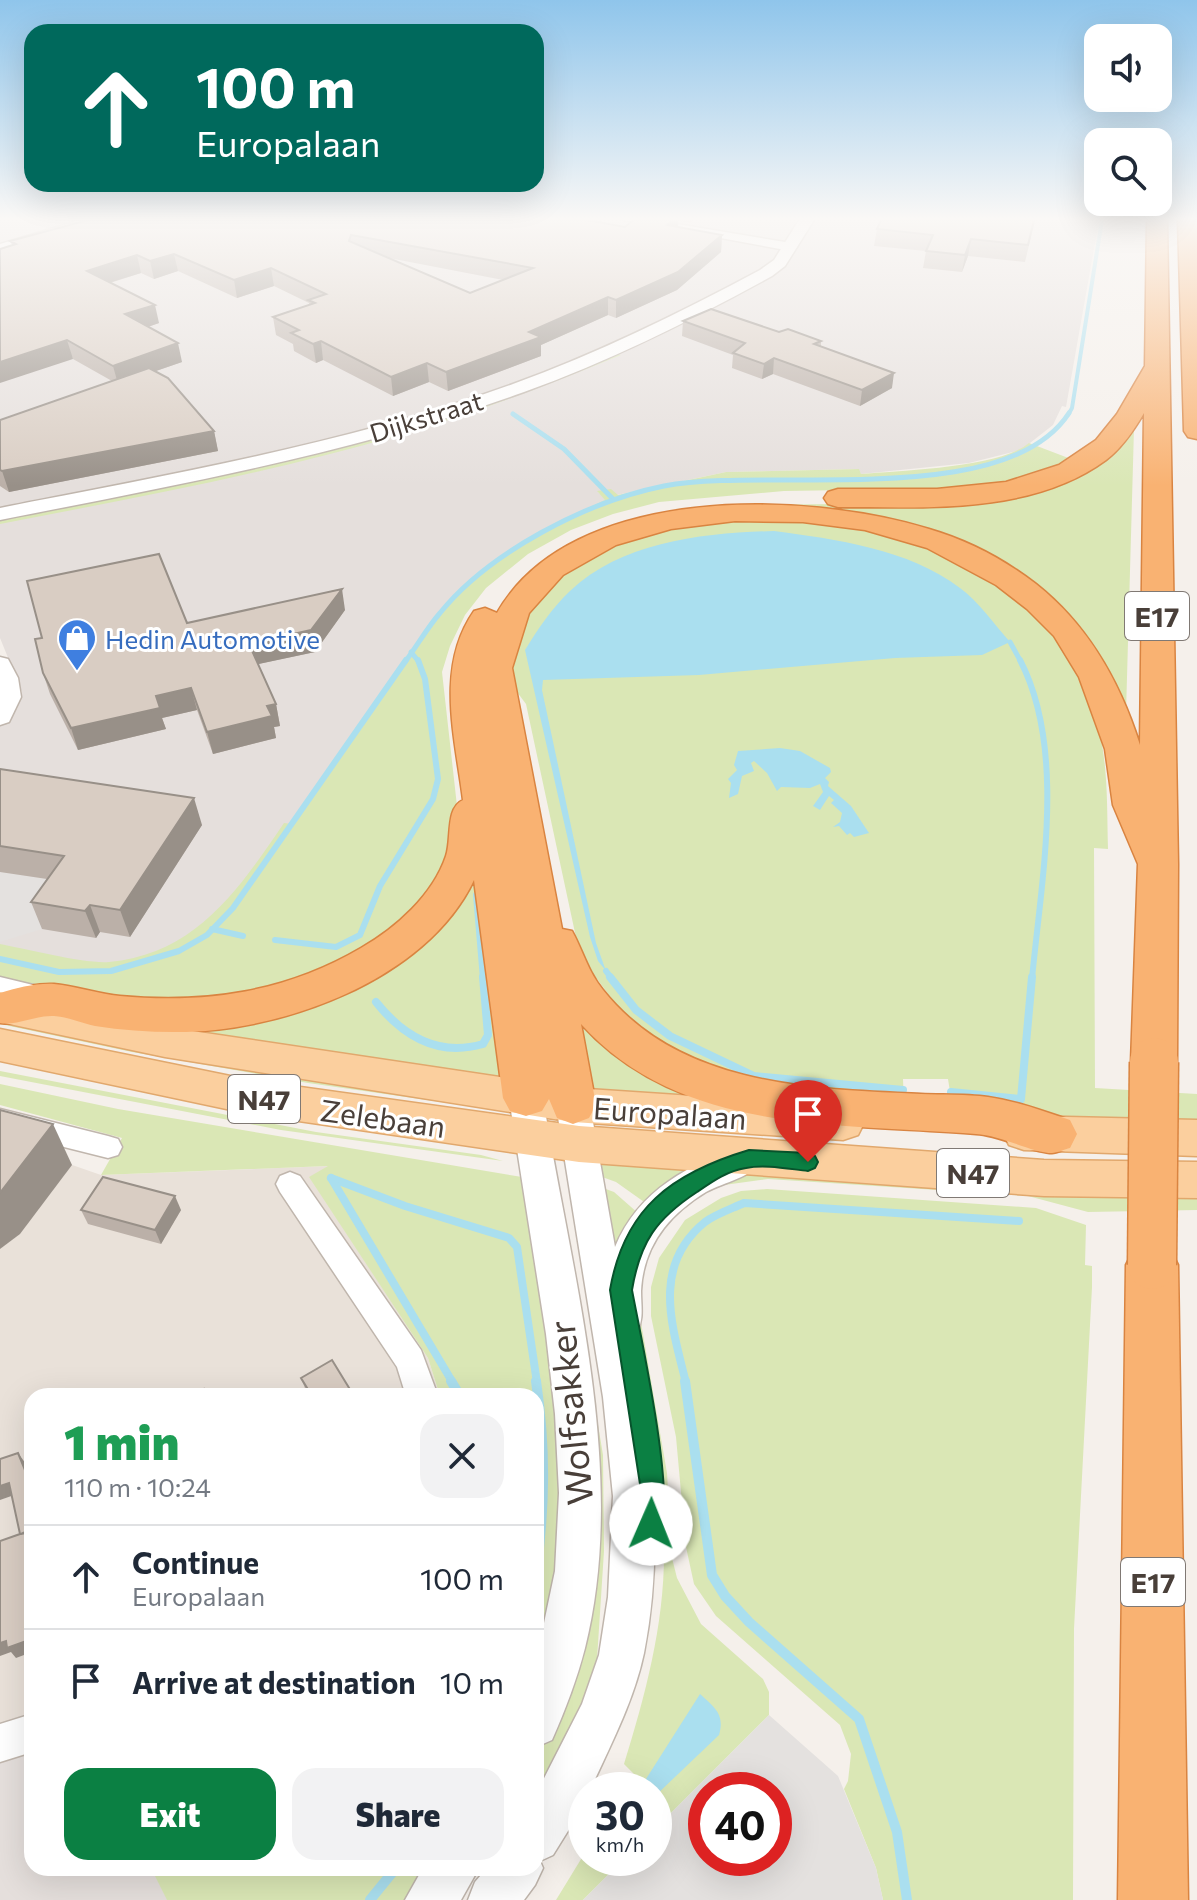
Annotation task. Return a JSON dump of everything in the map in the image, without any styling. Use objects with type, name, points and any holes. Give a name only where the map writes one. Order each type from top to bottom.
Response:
[{"type":"highway","name":"E17","points":[[1153,1900],[1152,1265],[1158,864],[1156,309]]},
{"type":"highway","points":[[1195,309],[1197,431]]},
{"type":"highway","points":[[529,1118],[466,681],[471,647],[481,623],[515,580],[566,543],[613,523],[654,511],[746,499],[925,498],[973,494],[1035,482],[1071,469],[1096,454],[1114,437],[1156,368]]},
{"type":"highway","points":[[576,1124],[495,668],[503,631],[523,598],[559,565],[618,535],[693,517],[736,512],[808,513],[888,526],[958,550],[994,569],[1051,614],[1072,636],[1100,686],[1123,749],[1130,798],[1158,864]]},
{"type":"highway","points":[[1,1012],[53,1000],[97,1010],[143,1014],[205,1015],[241,1010],[279,1002],[341,977],[377,958],[416,929],[438,907],[455,881],[467,854],[473,827],[456,693],[460,657],[471,647]]},
{"type":"highway","points":[[496,686],[512,710],[558,947],[580,992],[623,1039],[681,1075],[748,1098],[806,1107],[988,1116],[1053,1134]]},
{"type":"main road","name":"Zelebaan","points":[[1,1012],[250,1097],[529,1118]]},
{"type":"main road","name":"Europalaan","points":[[529,1118],[576,1124],[749,1158],[1044,1178],[1197,1180]]},
{"type":"main road","name":"Europalaan","points":[[576,1124],[1197,1138]]},
{"type":"street","name":"Dijkstraat","points":[[0,514],[300,453],[518,388],[587,361],[696,309]]},
{"type":"street","points":[[0,664],[10,688],[10,701],[0,717]]},
{"type":"street","name":"Wolfsakker","points":[[529,1118],[574,1405],[582,1506],[576,1578],[565,1636],[544,1707]]},
{"type":"street","points":[[0,1120],[108,1147]]},
{"type":"street","name":"Wolfsakker","points":[[544,1825],[564,1793],[602,1712],[621,1655],[630,1597],[634,1496],[623,1397],[576,1124]]},
{"type":"street","name":"Wolfsakker","points":[[630,1597],[651,1524],[652,1484],[623,1314],[621,1290],[626,1263],[642,1227],[665,1202],[713,1169],[749,1158]]},
{"type":"street","points":[[290,1184],[410,1360],[419,1388]]},
{"type":"street","points":[[0,1743],[24,1736]]},
{"type":"street","points":[[430,1900],[448,1876]]},
{"type":"street","points":[[493,1900],[512,1876]]},
{"type":"shaded area","points":[[0,309],[1083,309],[1066,407],[1062,406],[1053,425],[1021,450],[969,463],[861,474],[858,469],[726,472],[617,495],[598,492],[606,500],[558,522],[507,552],[481,572],[441,611],[257,875],[207,935],[111,971],[0,959],[0,721],[13,716],[22,692],[0,638]]},
{"type":"shaded area","points":[[0,872],[74,883],[42,929],[0,942]]},
{"type":"shaded area","points":[[0,1140],[101,1175],[330,1166],[310,1177],[428,1358],[437,1388],[24,1388],[24,1750],[0,1761]]},
{"type":"shaded area","points":[[769,1715],[838,1776],[876,1868],[883,1900],[583,1900],[607,1876],[672,1876],[672,1812],[688,1796],[688,1876],[792,1876],[792,1772],[712,1772]]},
{"type":"shaded area","points":[[24,1750],[24,1876],[236,1876],[247,1900],[0,1900],[0,1761]]},
{"type":"green space","points":[[621,355],[505,400],[386,439],[242,475],[0,524],[0,520],[222,476],[386,435],[485,404]]},
{"type":"green space","points":[[1129,428],[1134,429],[1126,713],[1045,599],[863,516],[633,525],[493,618],[524,580],[556,555],[610,529],[659,514],[719,505],[843,504],[1023,490]]},
{"type":"green space","points":[[1029,443],[1071,459],[1029,477],[975,488],[784,491],[659,502],[613,514],[571,530],[528,554],[486,588],[465,615],[442,672],[457,806],[446,860],[427,894],[395,926],[351,958],[310,978],[210,1001],[66,994],[0,980],[0,944],[71,959],[109,962],[140,956],[167,946],[191,932],[232,894],[284,823],[292,824],[441,610],[507,552],[558,522],[605,500],[597,491],[611,489],[618,495],[726,472],[859,469],[861,474],[949,466],[996,458]]},
{"type":"green space","points":[[745,518],[830,521],[876,530],[921,544],[963,563],[1003,588],[1037,617],[1066,652],[1088,693],[1101,739],[1106,780],[1108,849],[1094,848],[1095,1088],[1197,1094],[1197,1121],[1085,1121],[952,1104],[948,1079],[903,1079],[904,1103],[788,1096],[689,1061],[623,1014],[580,956],[526,704],[508,680],[517,632],[525,616],[557,580],[579,563],[605,550],[660,532]]},
{"type":"green space","points":[[479,854],[510,1070],[500,1078],[165,1026],[321,998]]},
{"type":"green space","points":[[580,1010],[703,1100],[579,1088]]},
{"type":"green space","points":[[0,1020],[497,1110],[308,1083],[132,1052],[0,1024]]},
{"type":"green space","points":[[0,1071],[316,1132],[481,1155],[503,1161],[281,1130],[0,1076]]},
{"type":"green space","points":[[0,1084],[118,1109],[522,1177],[531,1195],[572,1516],[544,1645],[544,1388],[437,1388],[428,1358],[309,1177],[328,1166],[101,1175],[122,1138],[0,1105]]},
{"type":"green space","points":[[595,1162],[691,1167],[647,1204],[616,1182],[594,1174]]},
{"type":"green space","points":[[739,1175],[1197,1192],[1197,1210],[1088,1212],[1028,1196],[768,1179],[724,1185],[677,1206]]},
{"type":"green space","points":[[558,1182],[603,1455],[604,1551],[595,1690],[544,1798],[544,1739],[571,1666]]},
{"type":"green space","points":[[592,1184],[614,1192],[639,1214],[612,1267]]},
{"type":"green space","points":[[767,1189],[1036,1208],[1086,1225],[1085,1265],[1092,1266],[1092,1287],[1074,1629],[1073,1900],[883,1900],[876,1868],[844,1789],[851,1754],[840,1725],[716,1616],[694,1584],[686,1547],[676,1437],[651,1316],[651,1287],[659,1258],[685,1220],[721,1198],[741,1191]]},
{"type":"green space","points":[[655,1231],[660,1233],[644,1262],[638,1305],[667,1473],[672,1558],[677,1578],[701,1624],[763,1679],[769,1692],[769,1715],[712,1772],[688,1772],[688,1796],[672,1812],[672,1772],[632,1772],[624,1764],[652,1660],[663,1581],[664,1536],[659,1467],[635,1321],[634,1300],[643,1255]]},
{"type":"green space","points":[[155,1876],[426,1876],[407,1900],[167,1900]]},
{"type":"green space","points":[[571,1876],[607,1876],[583,1900],[556,1900]]},
{"type":"water","points":[[774,531],[846,542],[918,564],[960,588],[980,606],[1010,642],[982,655],[895,658],[699,675],[543,680],[542,690],[596,943],[606,971],[598,961],[590,937],[525,650],[557,604],[570,591],[591,574],[615,561],[666,543],[720,534]]},
{"type":"water","points":[[780,748],[800,751],[830,768],[831,772],[825,778],[828,786],[851,806],[869,833],[854,837],[850,833],[847,835],[839,826],[833,827],[840,822],[842,813],[831,803],[834,800],[829,796],[820,810],[813,806],[823,792],[820,784],[810,788],[781,787],[777,791],[767,773],[754,761],[751,763],[754,771],[742,776],[738,794],[729,798],[731,783],[728,779],[737,770],[734,765],[738,751]]},
{"type":"water","points":[[700,1694],[720,1716],[719,1735],[672,1780],[672,1772],[650,1772]]},
{"type":"building","points":[[0,309],[143,309],[125,314],[178,343],[113,366],[67,340],[0,362]]},
{"type":"building","points":[[298,309],[582,309],[529,332],[541,337],[446,372],[427,363],[391,377],[321,341],[313,344],[291,333],[299,330],[273,317]]},
{"type":"building","points":[[711,309],[779,332],[788,329],[821,341],[814,344],[894,373],[862,390],[774,358],[764,364],[733,353],[745,343],[683,321]]},
{"type":"building","points":[[149,368],[168,378],[214,431],[0,470],[0,420]]},
{"type":"building","points":[[159,554],[187,623],[342,589],[311,630],[249,644],[276,704],[267,706],[272,716],[207,732],[191,688],[156,696],[160,708],[71,728],[43,673],[35,639],[42,638],[27,581]]},
{"type":"building","points":[[0,769],[194,798],[120,910],[90,905],[85,911],[31,902],[64,856],[0,846]]},
{"type":"building","points":[[0,1110],[53,1124],[0,1193]]},
{"type":"building","points":[[103,1177],[175,1196],[155,1230],[81,1210]]},
{"type":"building","points":[[332,1360],[349,1388],[307,1388],[301,1378]]},
{"type":"building","points":[[18,1453],[24,1468],[24,1533],[21,1534],[24,1533],[24,1642],[7,1648],[6,1641],[0,1643],[0,1541],[20,1534],[9,1483],[0,1486],[0,1459]]},
{"type":"waterway","points":[[1068,415],[1072,408],[1088,309]]},
{"type":"waterway","points":[[412,653],[440,613],[485,570],[542,532],[604,504],[664,486],[709,481],[882,479],[941,474],[994,463],[1038,443],[1069,413]]},
{"type":"waterway","points":[[513,414],[564,449],[613,499]]},
{"type":"waterway","points":[[1010,642],[1020,661]]},
{"type":"waterway","points":[[405,662],[412,653]]},
{"type":"waterway","points":[[412,653],[419,661]]},
{"type":"waterway","points":[[213,929],[233,908],[406,660]]},
{"type":"waterway","points":[[275,940],[336,947],[360,935],[380,886],[433,799],[438,779],[425,679],[419,661]]},
{"type":"waterway","points":[[1020,661],[1034,696],[1043,734],[1047,775],[1045,859],[1032,979]]},
{"type":"waterway","points":[[476,895],[483,979]]},
{"type":"waterway","points":[[0,959],[59,972],[111,971],[179,951],[213,929]]},
{"type":"waterway","points":[[213,929],[243,936]]},
{"type":"waterway","points":[[606,971],[612,979]]},
{"type":"waterway","points":[[376,1002],[398,1025],[423,1041],[451,1048],[483,1044],[488,1035],[483,977]]},
{"type":"waterway","points":[[610,977],[636,1010],[670,1036],[754,1076],[903,1090]]},
{"type":"waterway","points":[[951,1092],[1021,1099],[1032,977]]},
{"type":"waterway","points":[[453,1383],[331,1178],[405,1206],[509,1238],[517,1247],[537,1383]]},
{"type":"waterway","points":[[686,1383],[672,1319],[672,1277],[677,1258],[688,1239],[705,1222],[719,1214],[744,1203],[1019,1221]]},
{"type":"waterway","points":[[451,1381],[455,1388]]},
{"type":"waterway","points":[[536,1381],[537,1388]]},
{"type":"waterway","points":[[685,1381],[712,1575],[725,1596],[749,1622],[859,1719],[897,1832],[907,1900]]},
{"type":"waterway","points":[[370,1900],[390,1876]]},
{"type":"place","name":"Hedin Automotive","points":[[77,672]]},
{"type":"route","points":[[651,1524],[652,1484],[621,1290],[634,1242],[642,1227],[665,1202],[713,1169],[749,1158],[808,1162]]}]
